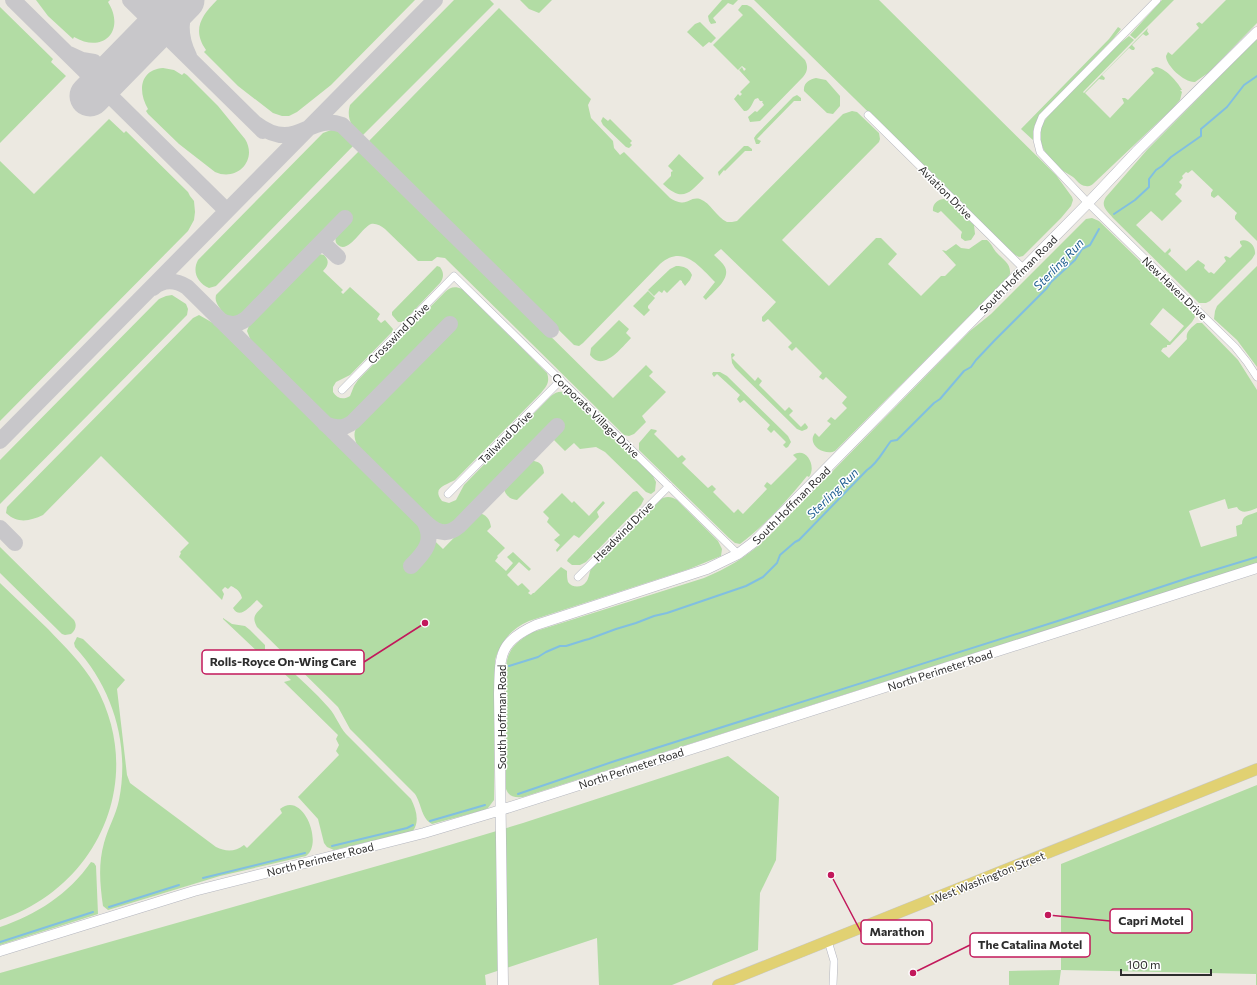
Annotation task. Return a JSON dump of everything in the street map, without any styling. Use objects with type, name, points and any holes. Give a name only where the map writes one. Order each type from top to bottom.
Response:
[{"type":"main road","name":"West Washington Street","points":[[718,985],[1257,769]]},
{"type":"street","name":"New Haven Drive","points":[[1157,0],[1042,117],[1037,132],[1040,152],[1088,203],[1235,346],[1257,377]]},
{"type":"street","name":"South Hoffman Road","points":[[503,985],[500,663],[506,647],[515,635],[536,625],[707,569],[738,554],[754,542],[1024,269],[1138,150],[1257,32]]},
{"type":"street","name":"Aviation Drive","points":[[868,115],[1024,269]]},
{"type":"street","name":"Corporate Village Drive","points":[[454,276],[738,554]]},
{"type":"street","name":"Crosswind Drive","points":[[342,390],[454,276]]},
{"type":"street","name":"Tailwind Drive","points":[[448,494],[561,380]]},
{"type":"street","name":"Headwind Drive","points":[[578,577],[669,486]]},
{"type":"street","name":"North Perimeter Road","points":[[0,951],[194,891],[424,833],[501,810],[1257,568]]},
{"type":"street","points":[[828,941],[834,961],[833,985]]},
{"type":"green space","points":[[36,0],[110,0],[108,2],[113,13],[113,30],[109,37],[94,43],[85,42],[74,37],[73,39],[48,16]]},
{"type":"green space","points":[[217,0],[415,0],[331,85],[297,112],[289,116],[282,116],[273,113],[238,86],[204,52],[206,50],[200,36],[200,24],[207,12]]},
{"type":"green space","points":[[454,0],[490,0],[494,4],[362,136],[355,129],[349,119],[350,105]]},
{"type":"green space","points":[[520,0],[552,0],[539,13],[529,9]]},
{"type":"green space","points":[[722,0],[738,0],[733,5],[728,3],[713,18],[716,23],[711,24],[708,16]]},
{"type":"green space","points":[[754,0],[879,0],[1056,175],[1072,197],[1073,200],[1071,206],[1023,256],[1019,257],[1012,253]]},
{"type":"green space","points":[[1162,0],[1174,0],[1135,39],[1130,35]]},
{"type":"green space","points":[[1226,0],[1257,0],[1257,23],[1208,73],[1195,82],[1186,80],[1181,77],[1169,64],[1166,56],[1168,52],[1172,55],[1199,28],[1196,24],[1199,22],[1202,24]]},
{"type":"green space","points":[[742,5],[751,7],[805,60],[807,66],[807,71],[803,77],[760,121],[750,122],[748,117],[755,111],[757,112],[764,105],[762,102],[763,101],[760,101],[758,98],[755,99],[749,109],[744,111],[734,99],[738,94],[740,96],[742,94],[740,92],[750,82],[739,70],[742,67],[744,71],[746,69],[742,66],[738,70],[713,45],[743,15],[738,10]]},
{"type":"green space","points":[[0,7],[53,59],[51,62],[66,76],[0,143]]},
{"type":"green space","points":[[499,8],[591,99],[588,105],[591,118],[613,141],[614,148],[620,155],[624,152],[670,198],[681,202],[700,199],[727,222],[737,221],[843,114],[852,111],[857,112],[879,133],[879,142],[782,240],[829,286],[876,238],[881,238],[897,254],[888,264],[921,296],[941,276],[945,276],[956,265],[942,250],[946,251],[956,244],[961,248],[969,249],[982,240],[987,240],[1008,264],[1010,274],[835,451],[831,452],[822,451],[818,448],[813,442],[813,437],[815,433],[819,437],[831,424],[827,421],[831,417],[835,420],[847,408],[842,403],[847,397],[826,377],[823,380],[819,377],[822,373],[796,347],[792,351],[788,347],[792,343],[768,319],[764,322],[762,321],[762,317],[776,302],[721,249],[714,255],[725,267],[726,276],[706,300],[703,297],[715,282],[697,264],[690,260],[676,256],[668,258],[660,264],[583,343],[579,346],[574,345],[368,142]]},
{"type":"green space","points":[[700,22],[716,38],[711,43],[709,42],[703,47],[687,32],[695,24]]},
{"type":"green space","points":[[1118,27],[1121,29],[1113,39],[1042,112],[1038,118],[1033,133],[1034,141],[1021,129],[1109,39]]},
{"type":"green space","points":[[1148,28],[1147,31],[1149,34],[1146,36],[1143,34],[1132,45],[1135,48],[1134,50],[1129,48],[1102,75],[1105,78],[1104,80],[1099,79],[1085,93],[1110,118],[1124,103],[1122,98],[1128,100],[1154,73],[1151,69],[1156,67],[1167,72],[1180,86],[1182,90],[1180,90],[1182,92],[1180,100],[1093,184],[1090,186],[1084,186],[1060,169],[1044,151],[1040,137],[1044,122],[1049,115],[1119,44],[1129,36],[1134,40],[1083,92],[1084,93]]},
{"type":"green space","points":[[1257,39],[1257,241],[1235,219],[1237,213],[1218,195],[1214,198],[1211,196],[1213,190],[1192,170],[1188,173],[1186,172],[1182,176],[1183,178],[1179,182],[1182,185],[1181,188],[1175,194],[1182,201],[1162,221],[1151,211],[1136,225],[1165,253],[1170,248],[1171,251],[1168,254],[1186,271],[1198,260],[1205,265],[1204,268],[1209,273],[1211,272],[1214,274],[1226,261],[1224,257],[1226,256],[1230,258],[1242,246],[1240,241],[1243,240],[1251,243],[1255,251],[1252,259],[1210,301],[1206,303],[1199,303],[1113,218],[1104,206],[1104,200],[1147,150]]},
{"type":"green space","points":[[163,68],[174,70],[182,75],[184,73],[187,75],[218,106],[245,139],[249,154],[247,161],[238,171],[231,174],[215,172],[179,144],[148,114],[146,111],[148,109],[143,96],[143,83],[145,77],[149,73]]},
{"type":"green space","points":[[816,78],[826,80],[840,96],[840,106],[833,114],[827,113],[804,91],[807,82]]},
{"type":"green space","points":[[797,95],[801,98],[801,101],[794,101],[757,139],[761,141],[759,144],[756,144],[754,138],[756,135],[793,97]]},
{"type":"green space","points":[[603,117],[608,121],[610,119],[632,141],[630,143],[632,145],[629,148],[626,147],[603,125],[601,121]]},
{"type":"green space","points":[[109,119],[124,133],[126,131],[188,192],[194,201],[194,220],[188,231],[0,421],[0,161],[34,194]]},
{"type":"green space","points":[[331,130],[344,134],[355,143],[354,145],[216,286],[209,288],[201,283],[196,272],[196,264],[198,260],[323,133]]},
{"type":"green space","points":[[744,146],[748,146],[752,149],[752,151],[745,151],[719,176],[718,172]]},
{"type":"green space","points":[[361,149],[613,398],[646,365],[653,372],[649,376],[666,392],[642,416],[646,422],[634,434],[629,436],[624,435],[445,258],[437,257],[432,261],[418,261],[385,229],[375,224],[367,226],[351,243],[346,246],[342,247],[338,245],[336,241],[336,234],[350,220],[343,213],[253,304],[237,316],[229,317],[224,313],[216,302],[216,295]]},
{"type":"green space","points":[[679,154],[704,178],[694,188],[685,194],[675,193],[663,184],[671,176],[671,172],[673,171],[668,166]]},
{"type":"green space","points":[[944,199],[974,225],[975,234],[971,240],[965,241],[961,238],[962,232],[941,211],[938,213],[933,211],[933,206],[936,202]]},
{"type":"green space","points":[[1092,218],[1099,221],[1194,314],[1195,317],[1192,322],[1170,345],[1167,345],[1167,347],[1163,348],[1161,351],[1169,358],[1187,339],[1187,334],[1191,328],[1197,323],[1202,323],[1238,360],[1257,390],[1257,508],[1246,512],[1241,511],[1237,507],[1228,509],[1225,499],[1189,511],[1201,547],[1237,536],[1236,526],[1242,524],[1245,517],[1257,512],[1257,563],[523,797],[515,797],[509,794],[506,789],[506,669],[510,651],[517,643],[533,632],[704,578],[731,565],[748,554],[771,534],[970,331],[991,314],[1086,219]],"holes":[[[1163,308],[1184,326],[1170,342],[1150,324]]]},
{"type":"green space","points":[[319,254],[324,255],[328,261],[323,271],[343,290],[341,292],[343,294],[350,287],[380,314],[377,319],[381,323],[385,320],[393,329],[392,332],[350,375],[336,382],[333,387],[333,392],[339,397],[343,398],[350,396],[358,380],[445,292],[453,288],[462,289],[547,373],[547,384],[541,393],[455,480],[441,487],[438,493],[442,501],[449,503],[456,500],[464,485],[551,396],[560,392],[565,392],[570,395],[653,476],[656,482],[655,491],[651,494],[646,492],[605,452],[596,447],[580,449],[574,443],[565,451],[552,438],[561,429],[554,422],[465,513],[448,525],[435,522],[357,445],[354,435],[356,428],[366,415],[456,324],[449,317],[359,408],[346,419],[340,421],[330,418],[251,341],[247,331],[250,323],[260,311],[314,256]]},
{"type":"green space","points":[[437,266],[440,267],[443,273],[440,283],[403,322],[398,322],[392,315],[392,312]]},
{"type":"green space","points":[[676,266],[688,269],[692,275],[690,280],[685,286],[680,280],[667,293],[664,290],[662,293],[659,291],[654,296],[648,290],[670,269]]},
{"type":"green space","points":[[1257,266],[1257,367],[1237,340],[1214,319],[1217,306]]},
{"type":"green space","points":[[648,291],[655,298],[648,306],[650,310],[644,316],[633,306]]},
{"type":"green space","points":[[172,295],[186,304],[188,309],[187,315],[0,504],[0,460],[159,299]]},
{"type":"green space","points":[[199,315],[213,323],[443,549],[478,513],[489,519],[491,527],[487,531],[505,548],[497,556],[498,557],[495,561],[506,571],[513,563],[507,557],[513,552],[531,569],[529,571],[519,562],[507,575],[518,586],[522,583],[530,591],[528,593],[531,595],[561,567],[567,571],[568,582],[570,584],[577,586],[584,584],[588,579],[591,569],[659,500],[666,497],[677,500],[718,541],[722,549],[721,556],[689,569],[529,621],[512,632],[500,647],[495,660],[494,800],[488,808],[484,810],[432,824],[424,815],[415,794],[350,729],[338,707],[257,627],[254,618],[256,613],[263,606],[257,600],[245,611],[239,613],[233,608],[242,598],[238,590],[231,586],[228,589],[225,587],[222,590],[224,594],[222,600],[179,557],[180,552],[189,543],[101,456],[43,515],[29,520],[20,520],[15,519],[6,513],[7,507],[193,318]]},
{"type":"green space","points":[[619,320],[629,329],[626,333],[631,338],[612,357],[601,361],[595,360],[590,355],[591,348]]},
{"type":"green space","points":[[733,353],[735,355],[732,358],[755,381],[758,377],[762,381],[759,385],[785,411],[789,407],[793,411],[789,415],[801,427],[805,423],[808,427],[807,429],[802,431],[797,429],[735,368],[732,363],[731,354]]},
{"type":"green space","points":[[713,372],[720,372],[727,376],[788,436],[791,442],[788,447],[786,448],[783,445],[786,442],[774,430],[771,433],[767,429],[770,425],[744,400],[740,403],[737,399],[740,395],[717,374],[714,377],[712,374]]},
{"type":"green space","points":[[651,429],[657,431],[654,434],[678,458],[682,455],[686,459],[682,463],[708,488],[712,485],[716,489],[713,492],[734,513],[738,509],[743,514],[767,489],[764,486],[767,482],[771,485],[797,459],[793,455],[802,453],[809,458],[812,468],[811,473],[809,477],[807,476],[784,503],[758,529],[740,544],[735,543],[639,450],[639,443]]},
{"type":"green space","points":[[530,460],[536,461],[540,464],[543,467],[544,473],[517,500],[512,499],[506,494],[503,486]]},
{"type":"green space","points":[[637,491],[644,499],[641,505],[586,562],[580,565],[572,565],[567,561],[633,492]]},
{"type":"green space","points":[[562,493],[572,503],[574,501],[589,516],[603,501],[605,503],[597,512],[599,517],[579,538],[574,535],[557,552],[556,550],[560,545],[554,540],[560,535],[547,522],[549,518],[543,512]]},
{"type":"green space","points":[[0,547],[74,620],[76,627],[71,634],[62,634],[0,573]]},
{"type":"green space","points":[[0,583],[61,642],[90,677],[110,720],[116,756],[114,792],[104,825],[87,856],[64,882],[35,904],[0,920]]},
{"type":"green space","points":[[223,619],[232,624],[245,626],[250,630],[265,645],[265,652],[262,656]]},
{"type":"green space","points":[[77,637],[83,639],[125,680],[117,689],[127,775],[130,783],[216,847],[223,850],[234,850],[244,845],[247,848],[282,813],[280,809],[288,805],[296,807],[303,812],[312,831],[313,841],[311,850],[306,856],[220,876],[108,910],[103,906],[100,867],[102,851],[119,800],[122,779],[120,738],[109,699],[88,663],[75,647],[74,643]]},
{"type":"green space","points":[[284,664],[329,708],[346,734],[411,799],[416,811],[417,819],[413,831],[334,850],[327,847],[324,843],[318,819],[298,797],[339,755],[336,751],[339,745],[336,739],[338,735],[284,682],[291,680],[275,665]]},
{"type":"green space","points":[[728,756],[779,797],[776,860],[760,893],[758,950],[672,985],[599,985],[597,938],[485,975],[486,985],[0,985],[0,973],[416,855],[523,823]]},
{"type":"green space","points":[[1257,785],[1257,985],[1256,974],[1061,970],[1061,864]]},
{"type":"green space","points":[[91,862],[96,866],[98,914],[0,945],[0,927],[39,910],[51,902],[73,884]]},
{"type":"green space","points":[[1061,970],[1059,985],[1009,985],[1009,971]]},
{"type":"waterway","name":"Sterling Run","points":[[1114,214],[1135,200],[1149,187],[1149,179],[1156,170],[1171,157],[1201,136],[1201,129],[1227,107],[1244,85],[1257,76]]},
{"type":"waterway","name":"Sterling Run","points":[[509,666],[538,657],[560,646],[566,646],[589,639],[746,586],[763,577],[777,563],[780,555],[799,540],[874,464],[891,441],[897,440],[934,403],[940,399],[964,371],[971,367],[1051,282],[1075,260],[1082,249],[1090,245],[1099,229]]},
{"type":"waterway","points":[[518,794],[615,761],[1257,557]]},
{"type":"waterway","points":[[430,821],[485,805]]},
{"type":"waterway","points":[[332,846],[407,828],[413,825]]},
{"type":"waterway","points":[[203,878],[305,853]]},
{"type":"waterway","points":[[109,907],[179,885]]},
{"type":"waterway","points":[[0,942],[93,912]]},
{"type":"taxiway","points":[[13,0],[227,211]]},
{"type":"taxiway","points":[[130,0],[263,131]]},
{"type":"taxiway","points":[[137,0],[156,3],[174,0]]},
{"type":"taxiway","points":[[189,0],[182,21],[182,35],[189,56]]},
{"type":"taxiway","points":[[0,441],[435,0]]},
{"type":"taxiway","points":[[69,54],[82,60],[94,62]]},
{"type":"taxiway","points":[[255,123],[269,132],[282,135],[292,134],[330,122],[342,125],[551,330]]},
{"type":"taxiway","points":[[220,320],[234,324],[240,323],[246,319],[345,218]]},
{"type":"taxiway","points":[[322,242],[338,257]]},
{"type":"taxiway","points":[[153,288],[165,282],[174,282],[187,287],[424,521],[432,528],[441,532],[450,531],[459,526],[557,426]]},
{"type":"taxiway","points":[[325,424],[339,428],[353,422],[450,324]]},
{"type":"taxiway","points":[[411,566],[427,546],[429,534],[424,521]]},
{"type":"taxiway","points":[[0,528],[15,543]]},
{"type":"runway","points":[[90,96],[184,0]]},
{"type":"place","name":"Rolls-Royce On-Wing Care","points":[[425,623]]},
{"type":"place","name":"Marathon","points":[[831,875]]},
{"type":"place","name":"Capri Motel","points":[[1048,915]]},
{"type":"place","name":"The Catalina Motel","points":[[913,973]]}]
